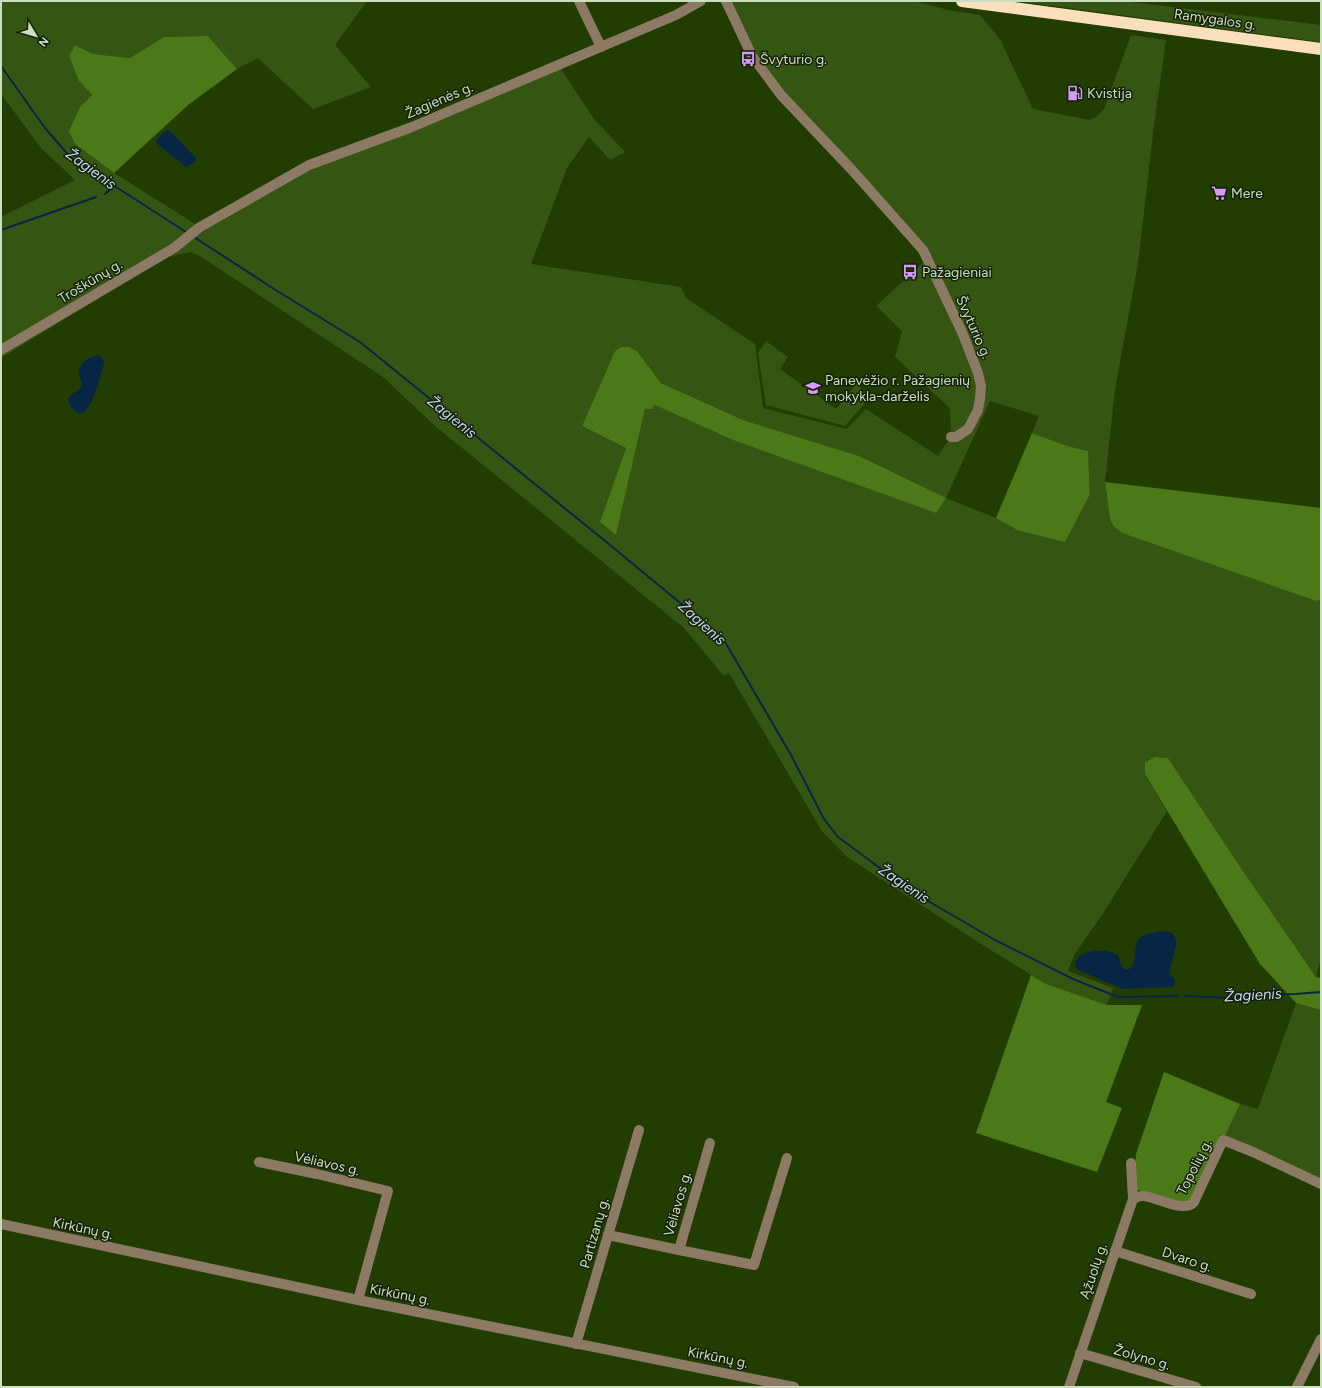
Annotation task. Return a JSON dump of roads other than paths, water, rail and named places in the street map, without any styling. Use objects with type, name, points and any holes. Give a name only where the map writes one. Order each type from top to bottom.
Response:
[{"type":"highway","name":"Ramygalos g.","points":[[962,1],[1321,49]]},
{"type":"street","points":[[579,1],[601,47]]},
{"type":"street","name":"Žagienės g.","points":[[192,233],[309,165],[412,127],[676,15],[701,1]]},
{"type":"street","name":"Švyturio g.","points":[[726,1],[752,56],[781,95],[852,170],[923,250],[962,332],[978,373],[981,386],[978,410],[968,429],[956,437],[951,437]]},
{"type":"street","name":"Troškūnų g.","points":[[1,350],[174,248],[192,233]]},
{"type":"street","name":"Partizanų g.","points":[[576,1344],[639,1130]]},
{"type":"street","name":"Topolių g.","points":[[1133,1199],[1143,1196],[1184,1206],[1192,1205],[1223,1140],[1253,1152],[1321,1184]]},
{"type":"street","name":"Vėliavos g.","points":[[608,1235],[679,1250],[710,1143]]},
{"type":"street","points":[[679,1250],[754,1265],[787,1158]]},
{"type":"street","name":"Vėliavos g.","points":[[259,1162],[388,1191],[358,1300]]},
{"type":"street","name":"Ąžuolų g.","points":[[1069,1387],[1133,1199],[1131,1163]]},
{"type":"street","name":"Kirkūnų g.","points":[[1,1224],[358,1300],[794,1387]]},
{"type":"street","name":"Dvaro g.","points":[[1115,1251],[1251,1294]]},
{"type":"street","points":[[1297,1387],[1321,1339]]},
{"type":"street","name":"Žolyno g.","points":[[1080,1353],[1196,1387]]},
{"type":"water","points":[[167,130],[171,132],[196,158],[195,162],[186,167],[156,143],[157,139]]},
{"type":"water","points":[[99,355],[104,361],[99,382],[89,407],[80,414],[71,406],[69,403],[69,398],[82,386],[79,371],[82,364],[88,359]]},
{"type":"water","points":[[1165,931],[1173,933],[1176,940],[1169,973],[1175,980],[1172,987],[1123,989],[1078,970],[1075,966],[1076,960],[1080,956],[1085,953],[1099,950],[1112,952],[1117,955],[1122,967],[1129,969],[1134,962],[1136,944],[1138,940],[1149,934]]},
{"type":"waterway","name":"Žagienis","points":[[1,66],[45,128],[71,158],[186,232]]},
{"type":"waterway","points":[[105,194],[114,186]]},
{"type":"waterway","points":[[1,230],[96,197]]},
{"type":"waterway","name":"Žagienis","points":[[194,237],[360,342],[713,630],[725,642],[791,755],[824,819],[838,837],[911,891],[995,940],[1073,979],[1118,997],[1178,996]]},
{"type":"waterway","name":"Žagienis","points":[[1185,996],[1233,998],[1240,995],[1321,992]]},
{"type":"place","name":"Švyturio g.","points":[[748,59]]},
{"type":"place","name":"Kvistija","points":[[1075,93]]},
{"type":"place","name":"Mere","points":[[1219,193]]},
{"type":"place","name":"Pažagieniai","points":[[910,272]]},
{"type":"place","name":"Panevėžio r. Pažagienių mokykla-darželis","points":[[813,388]]}]
